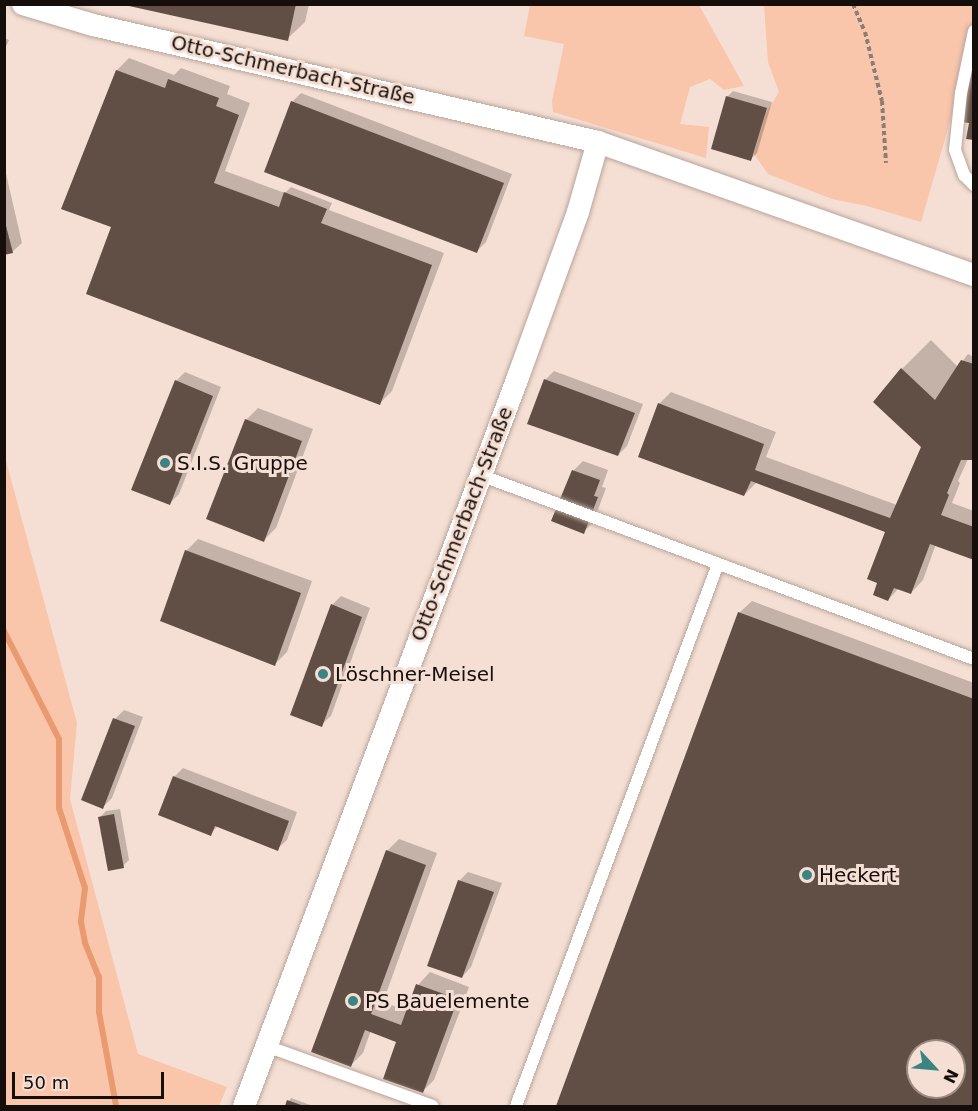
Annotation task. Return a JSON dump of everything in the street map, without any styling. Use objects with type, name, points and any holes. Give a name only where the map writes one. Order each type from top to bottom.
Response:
[{"type":"street","name":"Otto-Schmerbach-Straße","points":[[23,4],[93,25],[598,142],[974,275]]},
{"type":"street","name":"Otto-Schmerbach-Straße","points":[[244,1107],[578,212],[598,142]]},
{"type":"lane","points":[[974,31],[961,93],[955,150],[964,175],[974,185]]},
{"type":"lane","points":[[480,475],[974,658]]},
{"type":"lane","points":[[516,1107],[718,564]]},
{"type":"lane","points":[[266,1046],[433,1107]]},
{"type":"path","points":[[853,4],[865,32],[882,101],[886,163]]},
{"type":"shaded area","points":[[530,5],[699,5],[744,86],[724,90],[710,79],[690,87],[680,124],[709,127],[706,158],[553,112],[552,101],[564,44],[524,36]]},
{"type":"shaded area","points":[[764,5],[973,5],[973,20],[962,80],[921,222],[867,206],[832,199],[768,174],[754,154],[766,113],[779,92],[768,62]]},
{"type":"shaded area","points":[[5,457],[77,723],[70,799],[138,1054],[227,1087],[219,1106],[5,1106]]},
{"type":"building","points":[[120,4],[296,4],[288,41]]},
{"type":"building","points":[[974,53],[974,140],[966,139],[969,123],[961,122]]},
{"type":"building","points":[[116,70],[165,88],[168,79],[219,98],[216,106],[239,115],[214,183],[279,207],[284,192],[327,209],[321,223],[432,265],[380,405],[86,294],[111,227],[61,209]]},
{"type":"building","points":[[726,96],[767,108],[751,161],[711,149]]},
{"type":"building","points":[[291,101],[504,183],[477,253],[264,172]]},
{"type":"building","points":[[4,218],[13,253],[4,255]]},
{"type":"building","points":[[961,360],[974,364],[974,460],[961,460],[947,493],[949,495],[941,515],[974,527],[974,560],[930,544],[911,594],[894,588],[888,601],[873,595],[877,583],[867,579],[885,532],[751,481],[744,496],[638,457],[658,403],[764,444],[755,470],[890,518],[921,447],[873,402],[901,368],[935,400]]},
{"type":"building","points":[[544,379],[635,413],[618,456],[527,424]]},
{"type":"building","points":[[175,380],[213,396],[170,505],[131,490]]},
{"type":"building","points":[[245,419],[302,441],[264,542],[206,519]]},
{"type":"building","points":[[572,470],[600,480],[594,496],[598,497],[584,534],[551,521]]},
{"type":"building","points":[[185,550],[301,593],[275,666],[160,621]]},
{"type":"building","points":[[331,604],[362,617],[322,727],[290,715]]},
{"type":"building","name":"Heckert","points":[[738,612],[974,699],[974,1106],[556,1106]]},
{"type":"building","points":[[113,718],[135,726],[103,809],[81,800]]},
{"type":"building","points":[[173,776],[289,821],[278,851],[215,826],[211,836],[158,815]]},
{"type":"building","points":[[114,814],[124,868],[108,871],[98,817]]},
{"type":"building","points":[[386,850],[426,865],[371,1014],[401,1025],[416,984],[458,999],[423,1093],[383,1079],[396,1042],[365,1030],[351,1067],[311,1052]]},
{"type":"building","points":[[458,880],[494,892],[462,978],[427,966]]},
{"type":"building","points":[[287,1100],[304,1106],[285,1106]]},
{"type":"waterway","points":[[4,631],[59,739],[59,808],[85,888],[81,922],[85,943],[99,977],[99,1012],[116,1106]]},
{"type":"place","name":"S.I.S. Gruppe","points":[[165,463]]},
{"type":"place","name":"Löschner-Meisel","points":[[323,674]]},
{"type":"place","name":"Heckert","points":[[807,875]]},
{"type":"place","name":"PS Bauelemente","points":[[353,1001]]}]
